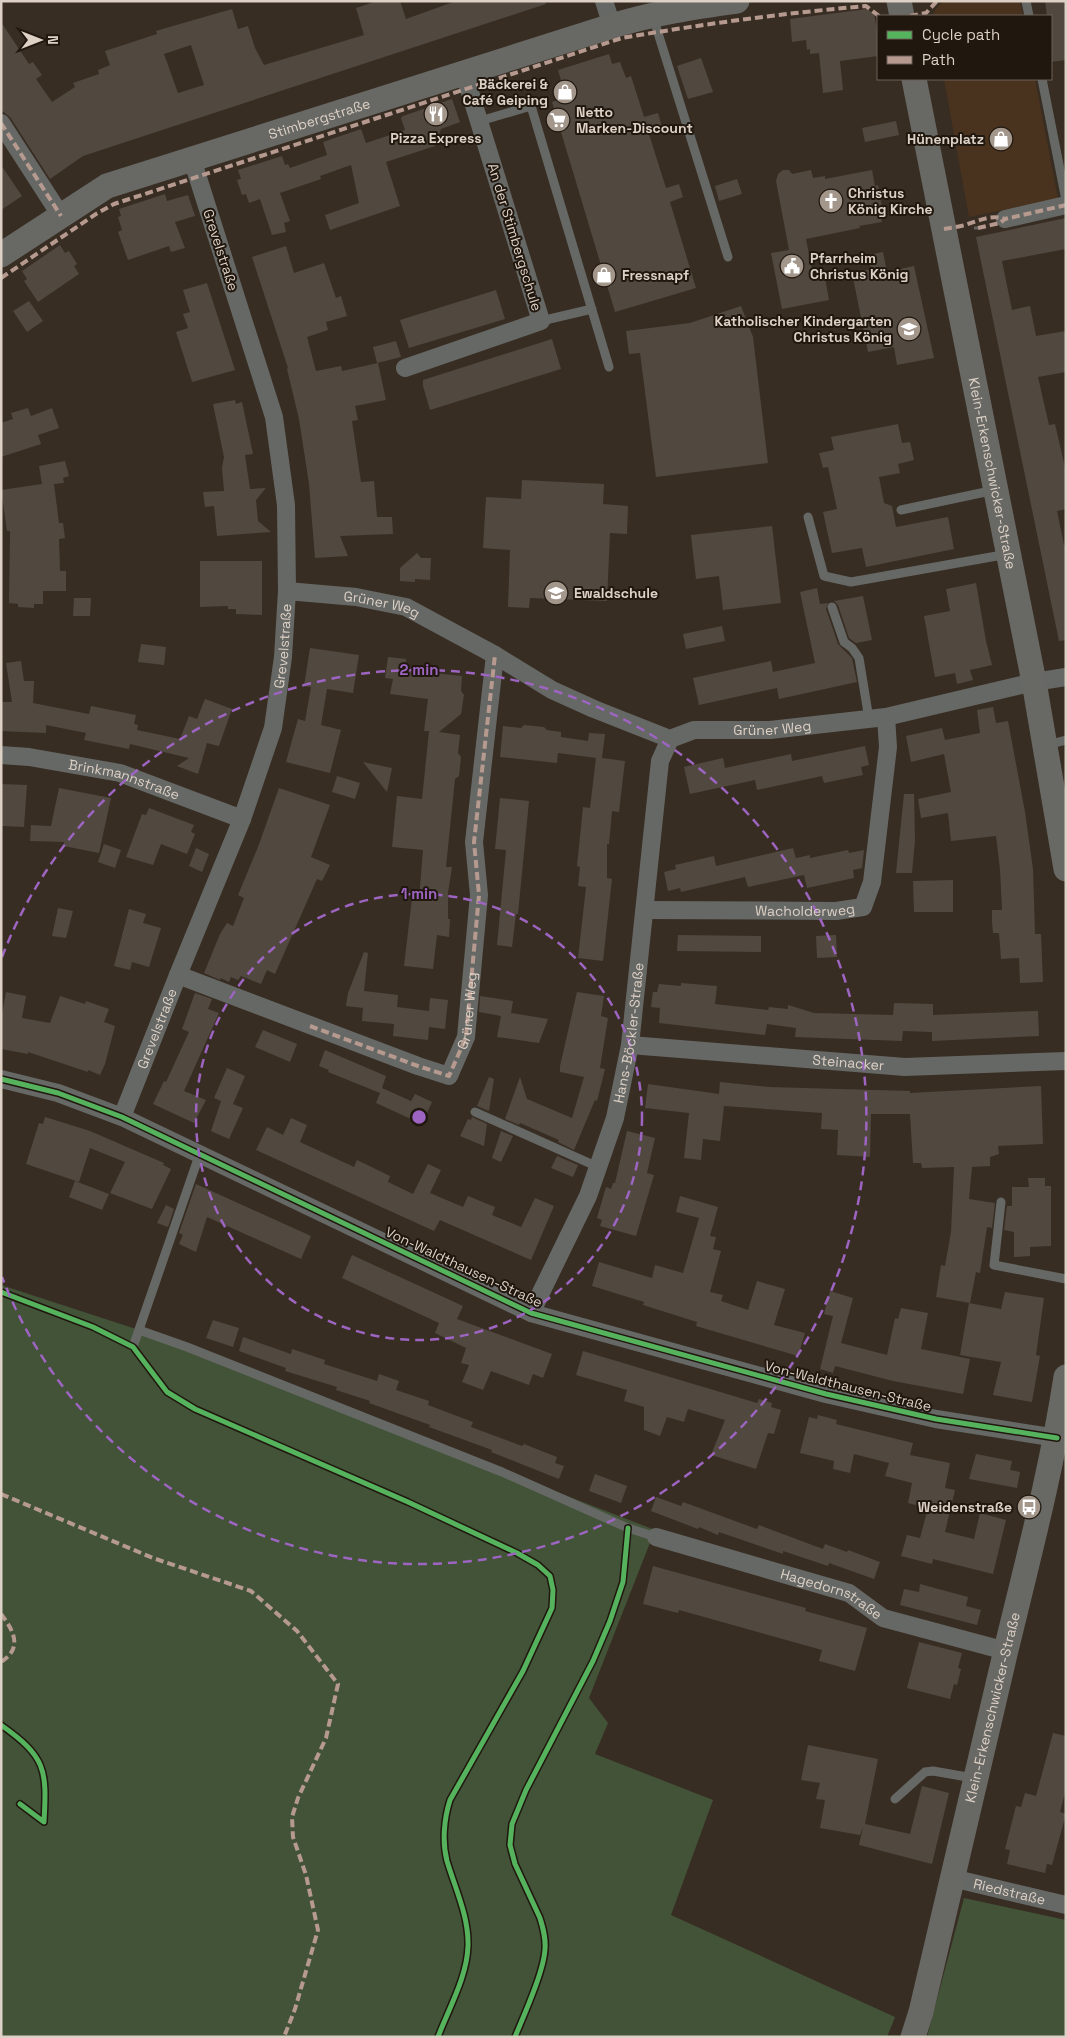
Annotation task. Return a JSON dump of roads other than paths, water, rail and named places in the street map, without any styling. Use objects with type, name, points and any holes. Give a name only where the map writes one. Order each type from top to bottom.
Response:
[{"type":"street","points":[[604,1],[612,26]]},
{"type":"street","name":"Stimbergstraße","points":[[1,255],[107,186],[680,5],[736,1]]},
{"type":"street","points":[[899,1],[902,15]]},
{"type":"street","name":"An der Stimbergschule","points":[[405,368],[541,322],[464,73]]},
{"type":"street","name":"Klein-Erkenschwicker-Straße","points":[[914,80],[1034,682],[1055,742],[1056,788],[1066,869]]},
{"type":"street","points":[[1,123],[61,216]]},
{"type":"street","name":"Grevelstraße","points":[[122,1117],[242,819],[273,728],[284,657],[287,591],[286,505],[274,417],[192,159]]},
{"type":"street","points":[[1005,219],[1066,205]]},
{"type":"street","name":"Grüner Weg","points":[[287,591],[356,597],[406,607],[495,655],[552,690],[650,732],[670,738],[694,730],[770,730],[878,718],[1034,682],[1066,677]]},
{"type":"street","name":"Grüner Weg","points":[[178,975],[449,1076],[466,1037],[479,895],[474,842],[495,655]]},
{"type":"street","name":"Wacholderweg","points":[[645,910],[836,911],[863,907],[872,882],[888,747],[878,718]]},
{"type":"street","name":"Hans-Böckler-Straße","points":[[531,1313],[588,1196],[616,1118],[630,1045],[660,761],[670,738]]},
{"type":"street","name":"Brinkmannstraße","points":[[1,755],[30,757],[120,772],[242,819]]},
{"type":"street","name":"Steinacker","points":[[630,1045],[905,1066],[1066,1061]]},
{"type":"street","name":"Von-Waldthausen-Straße","points":[[1,1079],[58,1093],[122,1117],[531,1313],[826,1394],[936,1418],[1057,1438]]},
{"type":"street","name":"Klein-Erkenschwicker-Straße","points":[[913,2037],[921,2012],[1057,1438],[1066,1377]]},
{"type":"street","name":"Hagedornstraße","points":[[656,1537],[849,1593],[884,1618],[1006,1651]]},
{"type":"street","name":"Riedstraße","points":[[952,1878],[1066,1904]]},
{"type":"lane","points":[[1026,1],[1029,15]]},
{"type":"lane","points":[[652,14],[728,257]]},
{"type":"lane","points":[[1042,80],[1066,200]]},
{"type":"lane","points":[[480,122],[531,106],[609,367]]},
{"type":"lane","points":[[541,322],[592,309]]},
{"type":"lane","points":[[901,510],[996,490]]},
{"type":"lane","points":[[808,517],[824,576],[852,582],[1008,554]]},
{"type":"lane","points":[[832,607],[844,642],[852,648],[859,658],[878,718]]},
{"type":"lane","points":[[475,1112],[598,1167]]},
{"type":"lane","points":[[133,1348],[200,1153]]},
{"type":"lane","points":[[1001,1202],[994,1265],[1066,1279]]},
{"type":"lane","points":[[139,1330],[502,1472],[628,1528],[656,1537]]},
{"type":"lane","points":[[895,1799],[925,1772],[975,1779]]},
{"type":"place","name":"Bäckerei & Café Geiping","points":[[565,92]]},
{"type":"place","name":"Pizza Express","points":[[436,114]]},
{"type":"place","name":"Netto Marken-Discount","points":[[558,120]]},
{"type":"place","name":"Hünenplatz","points":[[1001,139]]},
{"type":"place","name":"Christus König Kirche","points":[[831,201]]},
{"type":"place","name":"Pfarrheim Christus König","points":[[792,266]]},
{"type":"place","name":"Fressnapf","points":[[604,275]]},
{"type":"place","name":"Katholischer Kindergarten Christus König","points":[[909,329]]},
{"type":"place","name":"Ewaldschule","points":[[556,593]]},
{"type":"place","name":"Weidenstraße","points":[[1029,1507]]}]
